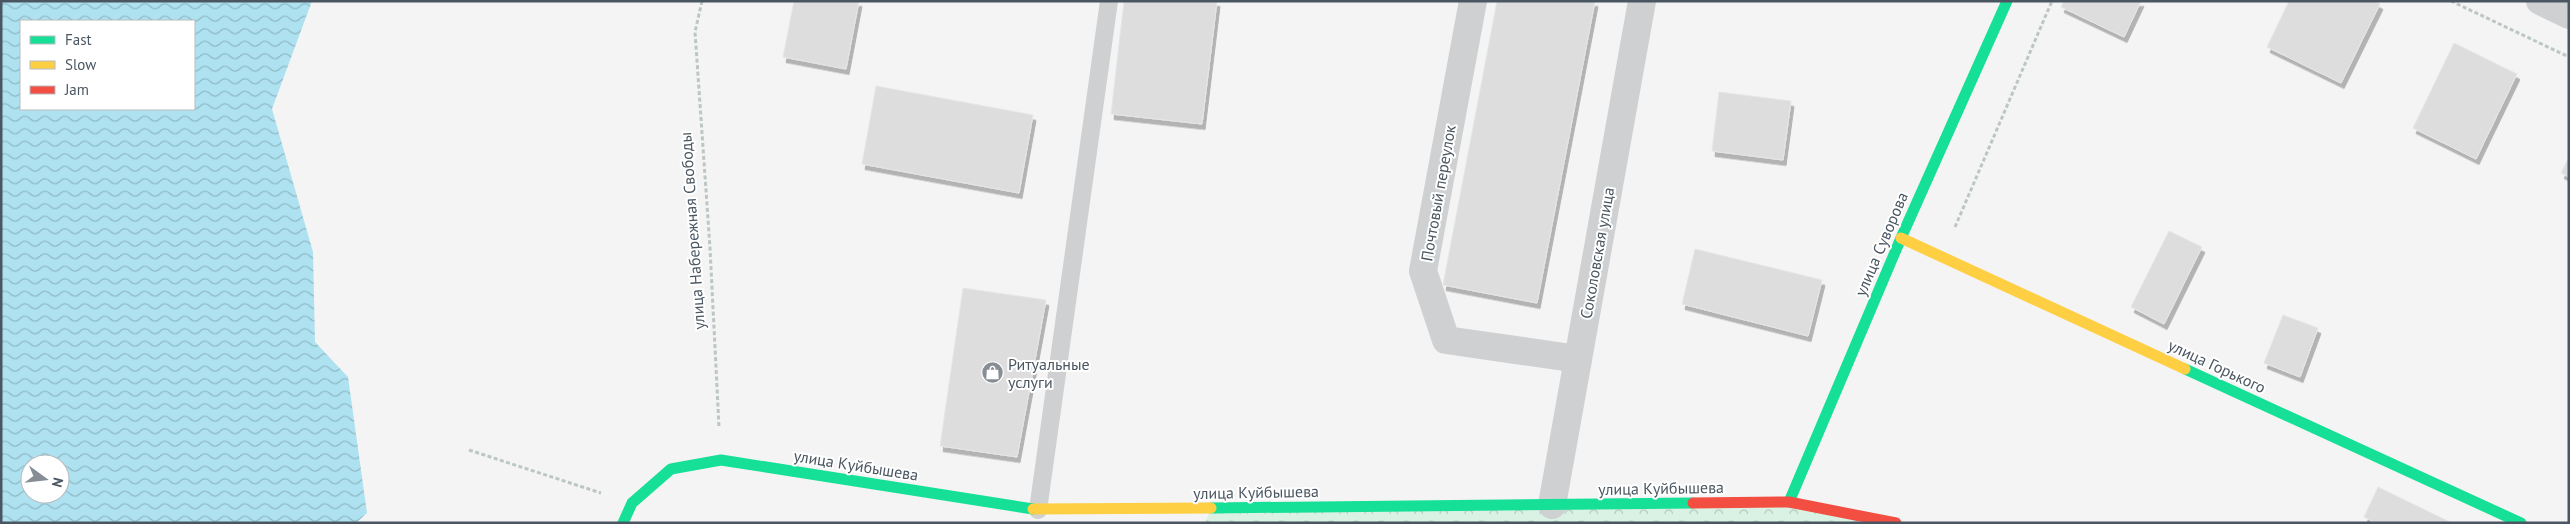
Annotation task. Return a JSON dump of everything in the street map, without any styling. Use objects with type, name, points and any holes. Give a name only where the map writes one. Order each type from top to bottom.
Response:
[{"type":"street","name":"Почтовый переулок","points":[[1473,1],[1423,270],[1446,340],[1578,359]]},
{"type":"street","name":"Соколовская улица","points":[[1552,505],[1642,1]]},
{"type":"street","name":"улица Суворова","points":[[1789,502],[1901,238],[2007,1]]},
{"type":"street","points":[[2540,1],[2569,15]]},
{"type":"street","name":"улица Горького","points":[[1901,238],[2521,523]]},
{"type":"street","name":"улица Куйбышева","points":[[632,503],[671,469],[721,460],[1038,510],[1789,502],[1896,523]]},
{"type":"street","points":[[623,523],[632,503]]},
{"type":"lane","points":[[1038,510],[1109,1]]},
{"type":"path","name":"улица Набережная Свободы","points":[[702,1],[695,32],[710,248],[721,460]]},
{"type":"path","points":[[1942,257],[2052,1]]},
{"type":"path","points":[[2451,1],[2569,57]]},
{"type":"path","points":[[469,450],[632,503]]},
{"type":"green space","points":[[1789,502],[1896,523],[1205,523],[1211,509]]},
{"type":"water","points":[[1,1],[312,1],[272,109],[313,252],[315,342],[348,377],[367,513],[356,523],[1,523]]},
{"type":"building","points":[[794,1],[859,1],[846,69],[783,57]]},
{"type":"building","points":[[1124,1],[1217,1],[1202,124],[1111,114]]},
{"type":"building","points":[[1497,1],[1595,1],[1537,303],[1443,285]]},
{"type":"building","points":[[2064,1],[2141,1],[2124,37],[2061,7]]},
{"type":"building","points":[[2289,1],[2374,1],[2380,4],[2341,83],[2267,47]]},
{"type":"building","points":[[2454,43],[2517,74],[2476,159],[2413,128]]},
{"type":"building","points":[[876,86],[1033,115],[1019,193],[862,164]]},
{"type":"building","points":[[1719,92],[1791,101],[1783,160],[1712,151]]},
{"type":"building","points":[[2569,157],[2569,177],[2561,173]]},
{"type":"building","points":[[2169,231],[2202,247],[2164,324],[2131,307]]},
{"type":"building","points":[[1695,249],[1822,280],[1808,336],[1682,304]]},
{"type":"building","name":"Ритуальные услуги","points":[[963,288],[1046,300],[1017,457],[940,446]]},
{"type":"building","points":[[2283,315],[2318,328],[2300,377],[2264,363]]},
{"type":"building","points":[[2378,487],[2452,523],[2376,523],[2364,517]]},
{"type":"traffic: fast","points":[[1789,502],[1901,238],[2007,1]]},
{"type":"traffic: fast","points":[[2185,369],[2521,523]]},
{"type":"traffic: fast","points":[[623,523],[632,503],[671,469],[721,460],[1033,509]]},
{"type":"traffic: fast","points":[[1211,508],[1693,503]]},
{"type":"traffic: slow","points":[[1901,238],[2185,369]]},
{"type":"traffic: slow","points":[[1033,509],[1211,508]]},
{"type":"traffic: jam","points":[[1693,503],[1789,502],[1896,523]]},
{"type":"place","name":"Ритуальные услуги","points":[[992,373]]}]
